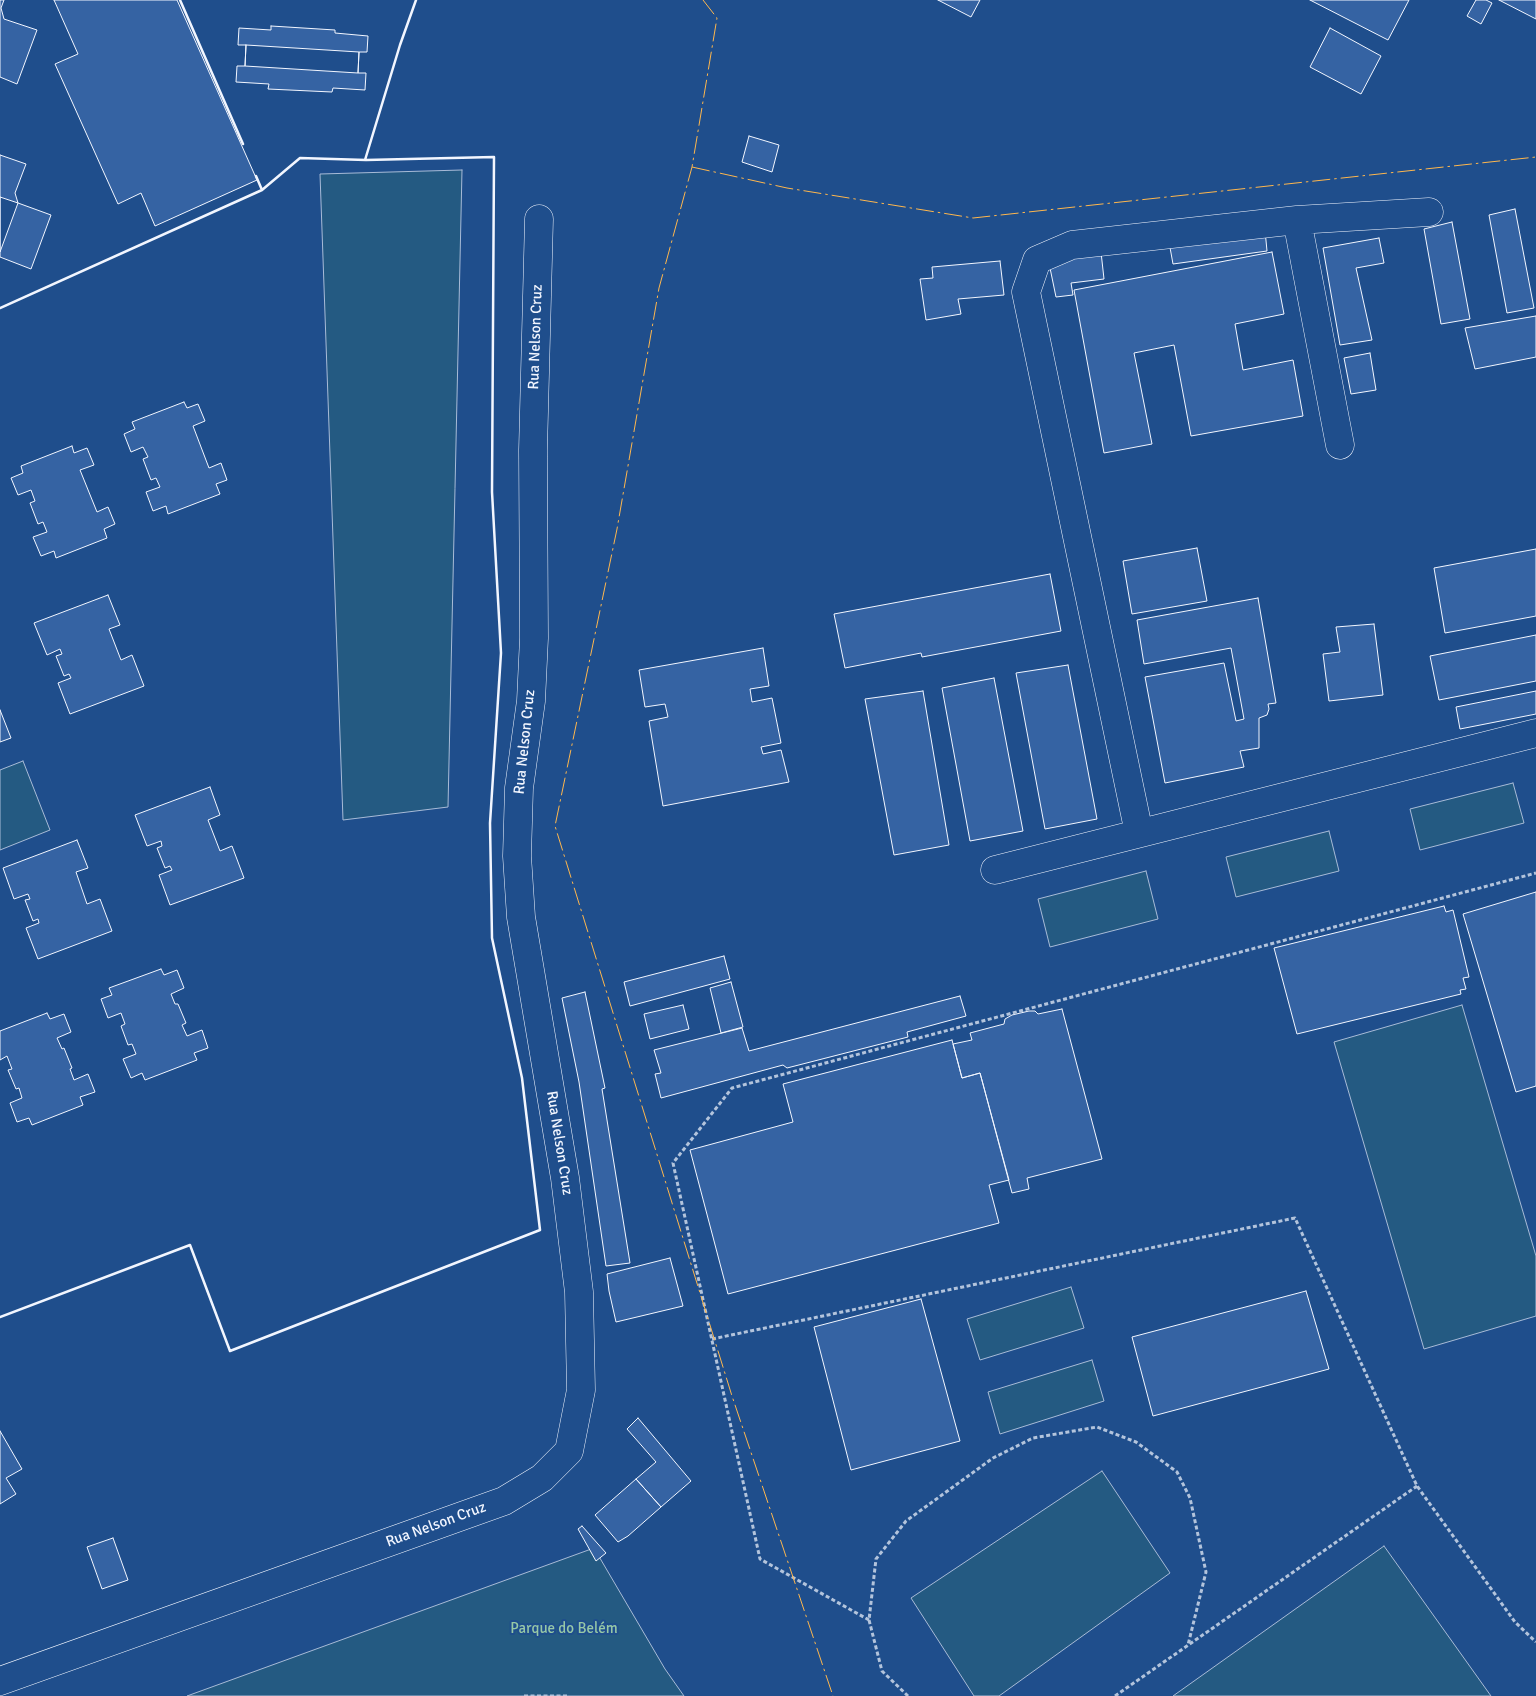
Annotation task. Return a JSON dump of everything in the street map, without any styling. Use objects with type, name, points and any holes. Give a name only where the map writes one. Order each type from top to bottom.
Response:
[{"type":"street","points":[[1139,833],[1026,292],[1037,260],[1072,245],[1297,220],[1429,212]]},
{"type":"street","name":"Rua Nelson Cruz","points":[[0,1681],[504,1501],[542,1478],[569,1451],[581,1390],[579,1292],[565,1178],[522,917],[517,856],[519,788],[531,701],[534,638],[533,450],[540,219]]},
{"type":"street","points":[[1297,220],[1340,445]]},
{"type":"street","points":[[995,870],[1536,733]]},
{"type":"path","points":[[869,1620],[760,1558],[673,1163],[732,1088],[1536,873]]},
{"type":"path","points":[[712,1339],[1295,1218],[1418,1486],[1515,1622],[1536,1642]]},
{"type":"path","points":[[908,1696],[882,1670],[869,1620],[876,1559],[906,1521],[993,1458],[1033,1438],[1097,1427],[1136,1442],[1177,1472],[1190,1498],[1206,1572],[1188,1645]]},
{"type":"path","points":[[1115,1696],[1418,1486]]},
{"type":"path","points":[[524,1696],[568,1696]]},
{"type":"green space","points":[[462,170],[448,807],[343,820],[320,174]]},
{"type":"green space","points":[[23,761],[50,830],[0,850],[0,770]]},
{"type":"green space","points":[[1513,783],[1524,823],[1420,850],[1410,809]]},
{"type":"green space","points":[[1329,831],[1339,871],[1236,897],[1226,857]]},
{"type":"green space","points":[[1146,871],[1158,919],[1050,947],[1038,899]]},
{"type":"green space","points":[[1462,1005],[1536,1256],[1536,1316],[1424,1349],[1334,1042]]},
{"type":"green space","points":[[1071,1287],[1084,1328],[980,1360],[967,1319]]},
{"type":"green space","points":[[1092,1360],[1104,1401],[1000,1434],[988,1392]]},
{"type":"green space","points":[[1102,1471],[1170,1573],[999,1696],[974,1696],[911,1598]]},
{"type":"green space","points":[[1384,1546],[1491,1696],[1173,1696]]},
{"type":"green space","name":"Parque do Belém","points":[[594,1548],[665,1669],[684,1696],[187,1696]]},
{"type":"building","points":[[0,0],[4,0],[1,8],[4,19],[37,30],[17,84],[0,77]]},
{"type":"building","points":[[54,0],[177,0],[257,180],[155,226],[141,193],[118,204],[55,64],[78,54]]},
{"type":"building","points":[[938,0],[980,0],[971,17]]},
{"type":"building","points":[[1310,0],[1409,0],[1388,40]]},
{"type":"building","points":[[1476,0],[1486,0],[1492,3],[1481,24],[1467,16]]},
{"type":"building","points":[[1499,0],[1536,0],[1536,19]]},
{"type":"building","points":[[271,26],[335,30],[335,33],[368,36],[367,52],[359,52],[358,73],[366,73],[365,90],[333,88],[332,92],[268,89],[269,84],[236,82],[237,66],[245,66],[246,45],[238,45],[239,28],[271,30]]},
{"type":"building","points":[[1330,28],[1381,56],[1361,94],[1310,67]]},
{"type":"building","points":[[246,45],[359,52],[358,73],[245,66]]},
{"type":"building","points":[[749,136],[779,145],[772,172],[742,162]]},
{"type":"building","points":[[0,155],[26,164],[15,193],[18,203],[51,215],[31,269],[0,257]]},
{"type":"building","points":[[0,197],[18,203],[0,252]]},
{"type":"building","points":[[1515,209],[1534,308],[1507,313],[1489,215]]},
{"type":"building","points":[[1452,222],[1470,319],[1441,324],[1424,229]]},
{"type":"building","points":[[1265,230],[1267,251],[1173,264],[1169,242]]},
{"type":"building","points":[[1379,238],[1384,263],[1356,268],[1372,340],[1340,345],[1323,248]]},
{"type":"building","points":[[1101,252],[1104,279],[1071,283],[1073,295],[1056,297],[1050,268],[1062,257]]},
{"type":"building","points":[[1272,252],[1284,314],[1235,324],[1243,370],[1293,360],[1303,416],[1191,436],[1174,345],[1134,353],[1152,444],[1104,453],[1074,290]]},
{"type":"building","points":[[1000,261],[1004,295],[958,299],[961,314],[926,320],[920,279],[933,278],[932,267]]},
{"type":"building","points":[[1536,316],[1536,357],[1475,369],[1465,328]]},
{"type":"building","points":[[1370,353],[1376,390],[1351,394],[1344,358]]},
{"type":"building","points":[[184,402],[187,408],[198,404],[205,421],[193,426],[209,468],[221,463],[227,480],[216,484],[220,494],[168,514],[166,506],[153,511],[146,492],[160,487],[156,478],[151,480],[143,459],[148,457],[143,447],[131,452],[124,434],[135,429],[132,422]]},
{"type":"building","points":[[72,446],[74,453],[87,448],[94,465],[80,470],[97,512],[108,507],[115,524],[104,529],[107,538],[56,558],[54,551],[41,556],[33,537],[47,532],[43,522],[38,524],[30,503],[35,501],[31,490],[18,495],[11,478],[23,473],[21,466]]},
{"type":"building","points":[[1197,548],[1207,601],[1132,614],[1123,561]]},
{"type":"building","points":[[1536,549],[1536,616],[1445,633],[1434,568]]},
{"type":"building","points":[[1050,574],[1061,631],[922,657],[921,653],[845,668],[834,614]]},
{"type":"building","points":[[108,595],[120,625],[109,629],[121,660],[132,655],[144,686],[70,714],[58,683],[71,678],[69,674],[64,676],[56,656],[62,654],[60,649],[47,655],[34,623]]},
{"type":"building","points":[[1258,598],[1276,703],[1268,704],[1267,715],[1259,718],[1259,748],[1240,751],[1244,767],[1165,783],[1145,677],[1224,663],[1236,721],[1244,719],[1231,648],[1144,664],[1137,620]]},
{"type":"building","points":[[1374,624],[1383,695],[1329,701],[1323,654],[1340,652],[1336,627]]},
{"type":"building","points":[[1536,635],[1536,681],[1439,700],[1430,656]]},
{"type":"building","points":[[763,648],[769,686],[750,689],[752,702],[772,698],[781,743],[761,747],[763,754],[781,750],[789,782],[663,806],[649,721],[668,717],[665,704],[645,707],[639,670]]},
{"type":"building","points":[[1068,665],[1097,819],[1045,829],[1016,673]]},
{"type":"building","points":[[994,678],[1023,831],[970,841],[942,688]]},
{"type":"building","points":[[923,691],[949,845],[894,855],[865,699]]},
{"type":"building","points":[[1536,691],[1536,714],[1460,729],[1456,707]]},
{"type":"building","points":[[0,710],[11,738],[0,742]]},
{"type":"building","points":[[210,787],[220,815],[208,820],[220,851],[232,846],[244,878],[170,905],[159,875],[172,870],[170,866],[165,868],[157,848],[162,846],[161,841],[147,846],[135,815]]},
{"type":"building","points":[[77,840],[88,868],[76,872],[87,904],[100,899],[112,931],[38,959],[26,928],[39,923],[38,919],[33,921],[25,900],[30,899],[28,894],[14,899],[3,868]]},
{"type":"building","points":[[1536,892],[1536,1086],[1516,1092],[1463,914]]},
{"type":"building","points":[[1444,906],[1446,912],[1453,910],[1469,977],[1463,978],[1466,989],[1460,990],[1461,994],[1297,1034],[1274,948]]},
{"type":"building","points":[[724,956],[730,979],[630,1006],[624,982]]},
{"type":"building","points":[[161,969],[164,975],[177,970],[184,988],[171,994],[175,1004],[178,1004],[186,1023],[182,1025],[187,1036],[202,1030],[208,1048],[194,1053],[197,1060],[145,1080],[142,1073],[131,1078],[123,1059],[136,1054],[132,1044],[128,1045],[121,1026],[125,1024],[121,1013],[108,1018],[101,999],[112,995],[109,988]]},
{"type":"building","points":[[731,982],[743,1027],[721,1033],[710,988]]},
{"type":"building","points":[[585,992],[605,1088],[602,1089],[630,1263],[606,1266],[579,1082],[562,998]]},
{"type":"building","points":[[960,996],[966,1016],[907,1032],[908,1037],[787,1068],[783,1065],[661,1098],[655,1074],[661,1073],[654,1050],[742,1028],[749,1051]]},
{"type":"building","points":[[683,1005],[689,1029],[650,1039],[644,1014]]},
{"type":"building","points":[[1062,1009],[1102,1159],[1027,1178],[1029,1189],[1012,1193],[980,1073],[962,1078],[953,1044],[972,1040],[970,1033],[1004,1024],[1005,1019],[1012,1015],[1029,1011],[1035,1011],[1038,1014]]},
{"type":"building","points":[[47,1013],[50,1019],[64,1014],[71,1032],[57,1038],[62,1049],[64,1048],[72,1068],[70,1069],[74,1080],[88,1074],[95,1092],[80,1097],[83,1105],[32,1125],[29,1118],[17,1122],[10,1103],[22,1098],[19,1088],[16,1089],[8,1070],[12,1069],[7,1056],[0,1060],[0,1031]]},
{"type":"building","points":[[952,1040],[962,1078],[980,1073],[1009,1180],[989,1185],[999,1223],[728,1294],[690,1150],[793,1122],[783,1084]]},
{"type":"building","points":[[670,1258],[683,1306],[616,1322],[607,1274]]},
{"type":"building","points":[[1306,1291],[1329,1369],[1153,1416],[1132,1337]]},
{"type":"building","points":[[921,1299],[960,1441],[851,1470],[814,1327]]},
{"type":"building","points":[[638,1418],[691,1481],[661,1507],[636,1479],[656,1462],[627,1429]]},
{"type":"building","points":[[0,1431],[22,1469],[6,1478],[16,1494],[0,1504]]},
{"type":"building","points":[[636,1479],[661,1507],[628,1536],[618,1542],[595,1515]]},
{"type":"building","points":[[582,1526],[606,1553],[596,1561],[578,1529]]},
{"type":"building","points":[[113,1538],[128,1580],[102,1589],[87,1547]]},
{"type":"wall","points":[[180,0],[243,144]]},
{"type":"wall","points":[[365,160],[400,45],[416,0]]},
{"type":"wall","points":[[0,308],[262,190],[300,158],[366,160],[494,157],[492,492],[501,653],[490,823],[492,938],[522,1078],[540,1230],[230,1351],[190,1245],[0,1317]]},
{"type":"wall","points":[[256,176],[262,190]]},
{"type":"power","points":[[703,0],[717,18],[692,167],[659,288],[617,529],[555,826],[732,1396],[833,1696]]},
{"type":"power","points":[[692,167],[787,188],[973,218],[1536,157]]}]
